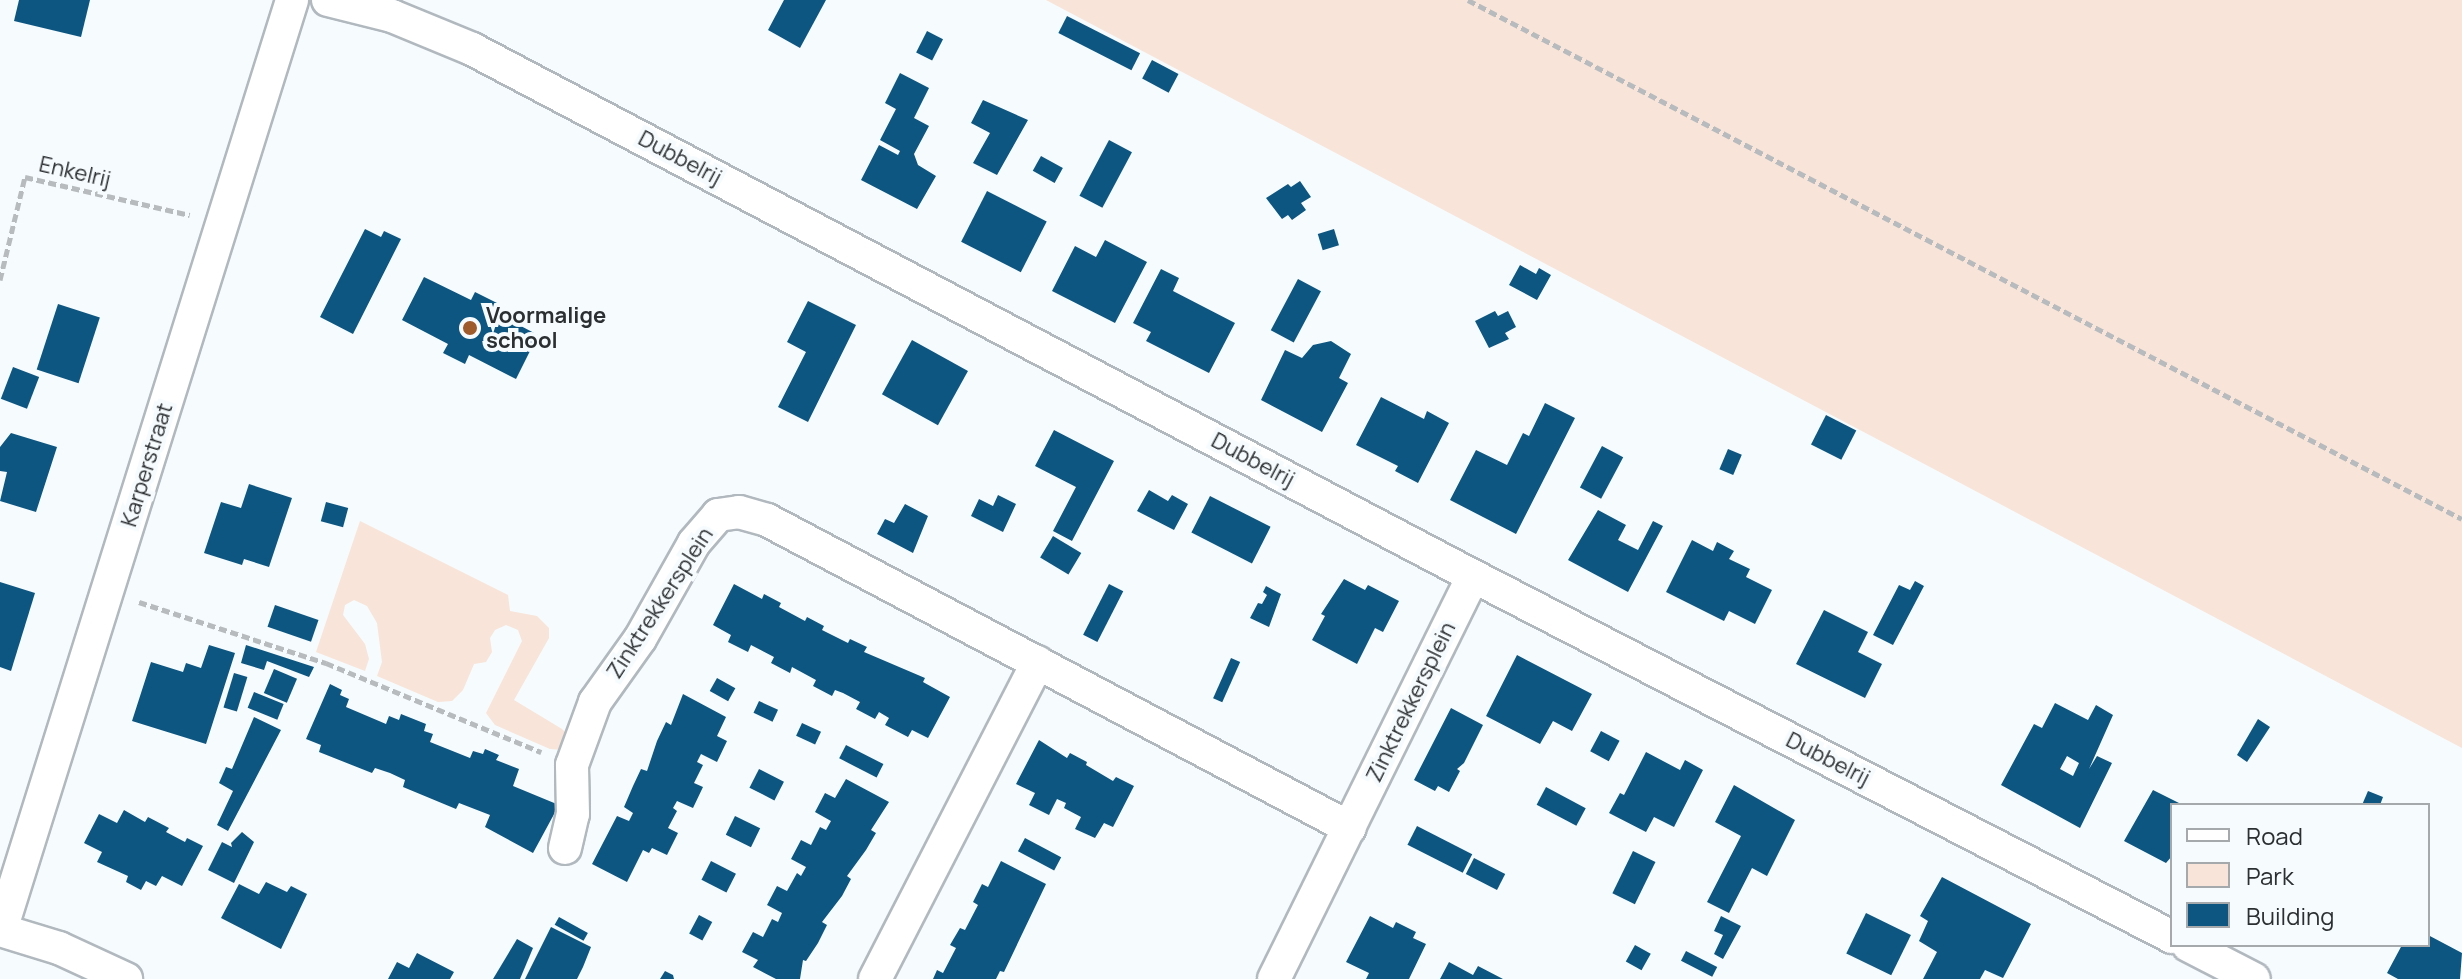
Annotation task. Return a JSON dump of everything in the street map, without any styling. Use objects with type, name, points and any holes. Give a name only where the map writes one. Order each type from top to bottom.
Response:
[{"type":"street","name":"Karperstraat","points":[[1,930],[292,0]]},
{"type":"street","name":"Dubbelrij","points":[[328,0],[392,16],[472,49],[1473,576],[2170,936]]},
{"type":"street","name":"Zinktrekkersplein","points":[[565,848],[573,814],[572,765],[595,702],[640,639],[694,543],[718,515],[739,512],[767,520],[1350,828]]},
{"type":"street","name":"Zinktrekkersplein","points":[[1274,979],[1473,576]]},
{"type":"street","points":[[875,979],[1038,662]]},
{"type":"street","points":[[1,930],[59,948],[126,979]]},
{"type":"street","points":[[2192,947],[2254,979]]},
{"type":"path","points":[[1468,0],[2462,519]]},
{"type":"path","name":"Enkelrij","points":[[0,280],[25,177],[222,223]]},
{"type":"path","points":[[107,592],[326,663],[572,765]]},
{"type":"green space","points":[[1046,0],[2462,0],[2462,748]]},
{"type":"green space","points":[[360,521],[508,595],[510,611],[537,616],[549,628],[549,638],[514,700],[570,737],[563,750],[550,749],[495,725],[486,713],[522,641],[518,630],[506,625],[495,630],[490,638],[492,652],[486,662],[474,664],[463,690],[452,701],[438,702],[377,676],[382,662],[377,623],[367,606],[354,600],[345,605],[343,615],[365,644],[369,659],[365,671],[316,652]]},
{"type":"building","points":[[19,0],[90,0],[81,37],[14,21]]},
{"type":"building","points":[[784,0],[826,0],[800,48],[768,30]]},
{"type":"building","points":[[1067,16],[1140,53],[1131,70],[1058,33]]},
{"type":"building","points":[[927,31],[943,39],[932,61],[916,52]]},
{"type":"building","points":[[1152,60],[1178,74],[1169,93],[1142,79]]},
{"type":"building","points":[[900,73],[929,88],[914,118],[929,126],[914,154],[918,165],[936,176],[917,209],[861,180],[879,145],[898,155],[900,151],[880,140],[896,109],[885,103]]},
{"type":"building","points":[[983,100],[1028,120],[997,175],[973,163],[990,133],[971,123]]},
{"type":"building","points":[[1109,140],[1132,152],[1102,208],[1079,196]]},
{"type":"building","points":[[1041,156],[1063,168],[1055,183],[1033,171]]},
{"type":"building","points":[[1300,181],[1311,197],[1301,203],[1306,210],[1292,220],[1288,215],[1282,219],[1266,198],[1288,184],[1291,187]]},
{"type":"building","points":[[987,191],[1047,221],[1021,272],[961,242]]},
{"type":"building","points":[[365,229],[381,237],[384,231],[401,239],[353,334],[320,317]]},
{"type":"building","points":[[1334,229],[1339,245],[1323,250],[1318,234]]},
{"type":"building","points":[[1105,240],[1147,262],[1115,323],[1052,291],[1075,246],[1096,257]]},
{"type":"building","points":[[1520,265],[1536,274],[1539,268],[1551,275],[1537,300],[1509,285]]},
{"type":"building","points":[[1161,269],[1179,278],[1173,291],[1235,323],[1209,373],[1146,341],[1151,332],[1133,323]]},
{"type":"building","name":"Voormalige school","points":[[424,277],[471,300],[475,292],[497,303],[492,311],[538,335],[516,379],[469,355],[465,364],[443,353],[448,344],[402,320]]},
{"type":"building","points":[[1298,279],[1321,291],[1294,342],[1271,330]]},
{"type":"building","points":[[808,301],[856,325],[808,422],[778,407],[806,352],[787,342]]},
{"type":"building","points":[[58,304],[100,318],[79,383],[37,370]]},
{"type":"building","points":[[1495,311],[1498,316],[1508,311],[1516,327],[1505,333],[1509,339],[1489,348],[1475,321]]},
{"type":"building","points":[[912,340],[968,371],[938,425],[882,394]]},
{"type":"building","points":[[1331,341],[1351,354],[1339,378],[1348,383],[1322,432],[1261,400],[1285,350],[1302,358],[1313,345]]},
{"type":"building","points":[[13,367],[39,377],[27,409],[1,399]]},
{"type":"building","points":[[1381,397],[1424,419],[1427,411],[1449,423],[1418,483],[1395,471],[1398,466],[1356,445]]},
{"type":"building","points":[[1545,403],[1575,418],[1516,534],[1450,500],[1476,450],[1507,465],[1523,433],[1529,436]]},
{"type":"building","points":[[1826,415],[1856,430],[1841,460],[1811,444]]},
{"type":"building","points":[[1054,430],[1114,461],[1072,541],[1053,531],[1076,487],[1035,466]]},
{"type":"building","points":[[11,433],[57,447],[36,512],[0,501],[7,472],[0,471],[0,447]]},
{"type":"building","points":[[1602,446],[1623,457],[1601,499],[1580,487]]},
{"type":"building","points":[[1728,449],[1742,455],[1733,475],[1719,469]]},
{"type":"building","points":[[249,484],[292,498],[269,567],[244,559],[242,565],[204,553],[221,502],[241,508]]},
{"type":"building","points":[[1149,490],[1168,501],[1172,495],[1188,504],[1174,530],[1137,511]]},
{"type":"building","points":[[998,495],[1016,504],[1003,532],[971,516],[979,499],[993,506]]},
{"type":"building","points":[[1210,496],[1271,527],[1252,563],[1191,533]]},
{"type":"building","points":[[326,502],[348,508],[343,527],[321,521]]},
{"type":"building","points":[[905,504],[928,516],[913,553],[877,534],[885,519],[894,523]]},
{"type":"building","points":[[1598,510],[1626,525],[1618,540],[1638,550],[1653,521],[1663,526],[1628,592],[1568,560]]},
{"type":"building","points":[[1053,536],[1081,553],[1068,574],[1040,557]]},
{"type":"building","points":[[1692,540],[1713,551],[1717,542],[1734,551],[1729,559],[1750,569],[1746,577],[1772,590],[1755,624],[1729,611],[1724,621],[1666,592]]},
{"type":"building","points":[[1344,579],[1365,590],[1368,585],[1399,601],[1383,632],[1375,628],[1357,664],[1312,640],[1325,616],[1321,614]]},
{"type":"building","points":[[1915,581],[1924,586],[1893,645],[1873,635],[1899,585],[1910,590]]},
{"type":"building","points":[[0,582],[35,593],[11,671],[0,667]]},
{"type":"building","points":[[734,584],[762,599],[764,594],[781,603],[779,607],[805,621],[807,617],[824,626],[822,630],[848,643],[850,639],[867,647],[864,652],[925,678],[923,682],[950,697],[928,738],[912,730],[908,737],[885,725],[889,718],[879,712],[875,719],[856,709],[860,702],[843,693],[835,690],[832,696],[813,686],[816,680],[792,667],[790,673],[771,663],[774,657],[751,645],[748,652],[728,642],[731,635],[713,625]]},
{"type":"building","points":[[1109,584],[1123,591],[1097,642],[1083,635]]},
{"type":"building","points":[[1266,586],[1281,594],[1269,627],[1250,618],[1258,603],[1262,604],[1267,595],[1263,592]]},
{"type":"building","points":[[275,605],[318,620],[311,642],[268,627]]},
{"type":"building","points":[[1824,610],[1868,632],[1858,652],[1882,664],[1865,698],[1796,664]]},
{"type":"building","points":[[209,645],[235,653],[206,744],[132,721],[151,662],[183,672],[186,663],[201,668]]},
{"type":"building","points":[[246,645],[314,667],[309,677],[267,661],[264,670],[241,663]]},
{"type":"building","points":[[1517,655],[1592,694],[1572,731],[1553,721],[1540,744],[1486,716]]},
{"type":"building","points":[[1231,658],[1240,662],[1222,702],[1213,698]]},
{"type":"building","points":[[274,669],[297,679],[287,703],[264,693]]},
{"type":"building","points":[[234,673],[247,677],[237,712],[223,707]]},
{"type":"building","points":[[717,678],[735,688],[728,701],[710,691]]},
{"type":"building","points":[[330,684],[342,690],[340,695],[349,699],[346,707],[386,724],[389,716],[399,720],[401,714],[426,724],[424,731],[433,734],[430,742],[470,758],[473,751],[483,754],[485,749],[499,755],[496,760],[519,769],[513,786],[559,805],[533,853],[485,827],[490,815],[459,803],[456,809],[403,787],[405,780],[390,773],[375,768],[372,773],[319,752],[321,745],[306,739]]},
{"type":"building","points":[[254,692],[284,704],[277,720],[248,708]]},
{"type":"building","points":[[683,694],[726,717],[717,736],[727,741],[717,762],[701,754],[697,762],[703,765],[694,783],[703,787],[693,808],[677,801],[673,808],[677,811],[668,828],[678,833],[667,855],[652,848],[649,853],[643,850],[627,882],[592,864],[617,816],[629,821],[633,813],[624,807],[641,769],[647,771],[657,741],[666,722],[671,725]]},
{"type":"building","points":[[759,701],[778,710],[773,722],[754,713]]},
{"type":"building","points":[[2055,703],[2088,720],[2096,705],[2113,715],[2089,769],[2097,756],[2112,763],[2080,828],[2001,785],[2034,724],[2042,728]],"holes":[[[2067,756],[2079,763],[2073,776],[2060,769]]]},
{"type":"building","points":[[1451,708],[1483,725],[1464,763],[1457,769],[1460,771],[1449,792],[1438,786],[1435,791],[1414,780]]},
{"type":"building","points":[[254,717],[281,730],[228,831],[217,825],[233,791],[219,783],[226,767],[232,769]]},
{"type":"building","points":[[2258,719],[2270,727],[2247,762],[2237,755]]},
{"type":"building","points":[[802,723],[821,732],[815,745],[796,736]]},
{"type":"building","points":[[1601,731],[1620,741],[1609,761],[1590,751]]},
{"type":"building","points":[[1039,740],[1067,758],[1070,753],[1087,762],[1086,765],[1113,781],[1116,777],[1134,786],[1113,827],[1104,823],[1095,838],[1075,829],[1081,817],[1064,808],[1066,803],[1057,799],[1049,815],[1029,805],[1035,793],[1016,784]]},
{"type":"building","points":[[846,745],[883,764],[877,777],[839,758]]},
{"type":"building","points":[[1646,752],[1680,770],[1685,760],[1703,770],[1674,827],[1654,817],[1646,832],[1609,813],[1620,793],[1624,795]]},
{"type":"building","points":[[759,769],[784,782],[774,800],[749,788]]},
{"type":"building","points":[[846,779],[889,802],[871,830],[876,833],[847,876],[851,879],[842,896],[822,922],[827,925],[806,961],[803,960],[800,979],[776,979],[753,967],[758,960],[742,952],[753,932],[763,937],[772,919],[778,922],[782,913],[767,905],[777,886],[787,891],[797,873],[801,876],[806,867],[791,859],[801,840],[811,845],[820,827],[826,830],[831,821],[815,812],[825,793],[835,798]]},
{"type":"building","points":[[1734,785],[1795,820],[1767,876],[1752,868],[1729,913],[1707,902],[1741,836],[1715,822]]},
{"type":"building","points":[[1546,787],[1586,808],[1576,826],[1537,805]]},
{"type":"building","points":[[2153,790],[2179,803],[2170,803],[2170,858],[2166,863],[2124,841]]},
{"type":"building","points":[[2368,791],[2383,797],[2381,803],[2363,803]]},
{"type":"building","points":[[124,810],[145,822],[148,817],[169,828],[166,832],[185,842],[187,838],[203,846],[182,886],[162,876],[156,886],[146,881],[141,890],[126,882],[128,876],[97,862],[102,852],[84,843],[99,814],[117,823]]},
{"type":"building","points":[[735,816],[760,828],[751,847],[726,835]]},
{"type":"building","points":[[1417,826],[1472,854],[1463,873],[1407,845]]},
{"type":"building","points":[[242,832],[254,842],[234,883],[208,870],[222,842],[232,847],[231,843]]},
{"type":"building","points":[[1025,838],[1061,857],[1054,870],[1018,851]]},
{"type":"building","points":[[1633,851],[1655,862],[1635,904],[1612,893]]},
{"type":"building","points":[[1474,858],[1505,874],[1497,890],[1466,874]]},
{"type":"building","points":[[711,861],[736,874],[726,892],[701,880]]},
{"type":"building","points":[[1001,861],[1046,884],[1004,972],[1000,971],[996,979],[933,979],[937,970],[943,973],[956,948],[950,945],[960,928],[965,930],[978,905],[973,902],[982,884],[988,887]]},
{"type":"building","points":[[1942,877],[2031,924],[2003,978],[1985,970],[1980,979],[1923,979],[1937,952],[1919,941],[1928,921],[1920,916]]},
{"type":"building","points":[[266,882],[287,892],[291,886],[307,894],[281,949],[221,918],[239,884],[259,894]]},
{"type":"building","points":[[1866,913],[1911,935],[1891,975],[1846,953]]},
{"type":"building","points":[[699,915],[712,922],[702,941],[689,934]]},
{"type":"building","points":[[1370,916],[1393,928],[1396,922],[1416,932],[1413,938],[1426,944],[1409,979],[1366,979],[1369,973],[1346,962]]},
{"type":"building","points":[[1721,916],[1741,926],[1723,959],[1714,954],[1723,935],[1714,931]]},
{"type":"building","points":[[559,917],[588,933],[583,941],[555,925]]},
{"type":"building","points":[[551,927],[591,947],[577,979],[525,979]]},
{"type":"building","points":[[2430,936],[2462,953],[2460,979],[2398,979],[2387,973],[2401,947],[2430,947]]},
{"type":"building","points":[[517,939],[533,948],[520,979],[493,979]]},
{"type":"building","points":[[1635,945],[1651,954],[1642,970],[1626,962]]},
{"type":"building","points":[[1686,951],[1717,967],[1712,977],[1681,961]]},
{"type":"building","points":[[417,953],[454,972],[450,979],[388,979],[397,962],[409,968]]},
{"type":"building","points":[[1449,962],[1473,975],[1478,966],[1503,979],[1440,979]]},
{"type":"building","points":[[665,971],[673,975],[674,979],[660,979]]},
{"type":"place","name":"Voormalige school","points":[[470,328]]}]
